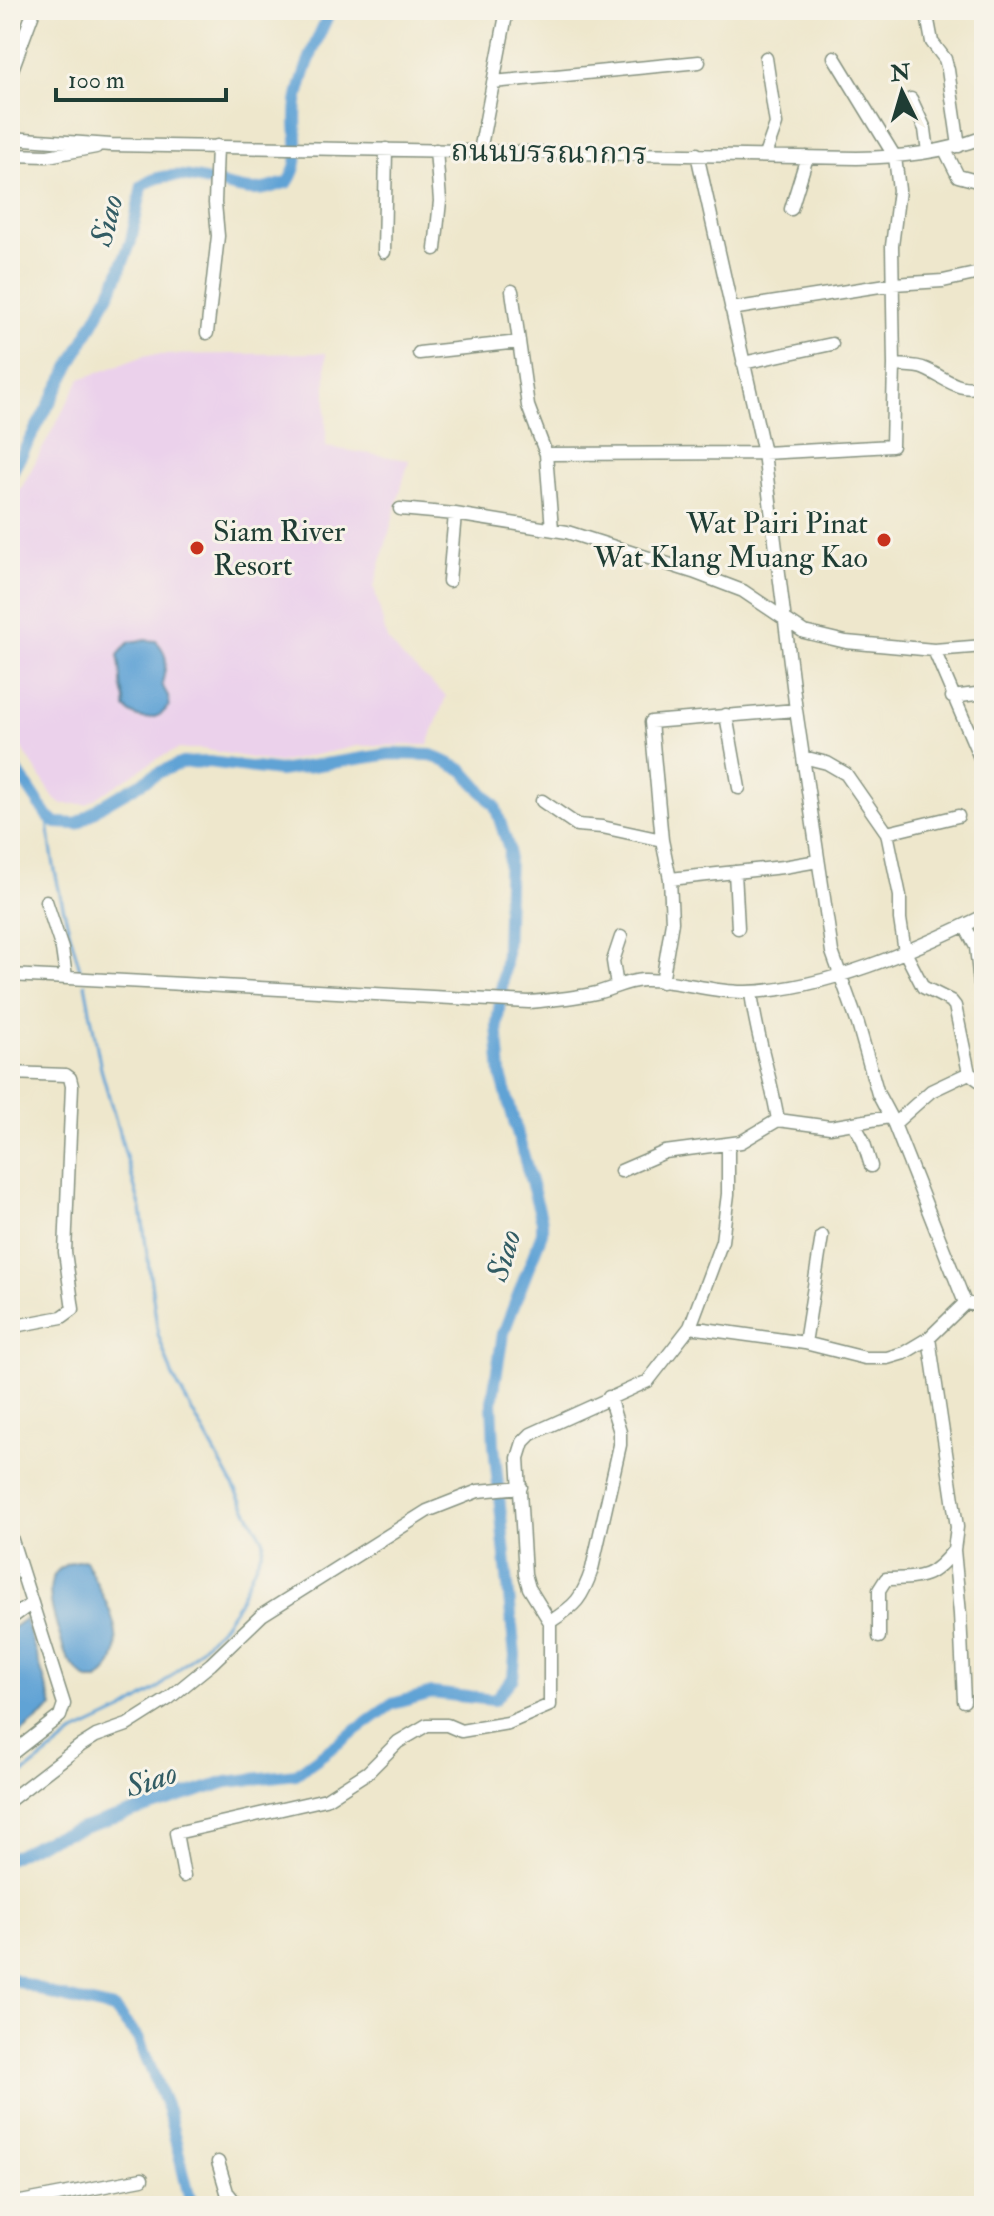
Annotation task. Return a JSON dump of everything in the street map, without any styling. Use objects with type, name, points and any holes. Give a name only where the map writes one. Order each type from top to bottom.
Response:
[{"type":"street","points":[[10,75],[34,10]]},
{"type":"street","points":[[480,151],[507,10]]},
{"type":"street","points":[[926,10],[932,42],[945,59],[948,70],[959,146]]},
{"type":"street","points":[[546,454],[764,453],[892,446],[892,246],[899,190],[895,157],[834,57]]},
{"type":"street","points":[[765,155],[776,124],[766,58]]},
{"type":"street","points":[[493,82],[699,62]]},
{"type":"street","points":[[911,99],[925,129],[928,152]]},
{"type":"street","name":"ถนนบรรณาการ","points":[[10,138],[111,145],[895,157],[945,150],[984,137]]},
{"type":"street","name":"ถนนบรรณาการ","points":[[10,155],[48,156],[111,145]]},
{"type":"street","points":[[207,333],[218,236],[215,203],[217,146]]},
{"type":"street","points":[[384,252],[386,149]]},
{"type":"street","points":[[435,249],[440,201],[436,150]]},
{"type":"street","points":[[945,150],[958,176],[984,183]]},
{"type":"street","points":[[697,154],[764,453],[796,710],[832,952],[858,1024],[878,1094],[892,1121],[965,1303]]},
{"type":"street","points":[[791,209],[807,157]]},
{"type":"street","points":[[731,309],[893,284],[943,281],[984,272]]},
{"type":"street","points":[[512,291],[528,406],[546,454],[552,529]]},
{"type":"street","points":[[419,353],[519,342]]},
{"type":"street","points":[[743,363],[832,344]]},
{"type":"street","points":[[894,365],[923,367],[953,386],[977,388],[984,385]]},
{"type":"street","points":[[400,509],[552,529],[693,572],[743,591],[804,632],[846,642],[934,650],[984,646]]},
{"type":"street","points":[[449,581],[455,514]]},
{"type":"street","points":[[934,650],[984,767]]},
{"type":"street","points":[[952,697],[984,693]]},
{"type":"street","points":[[662,982],[672,922],[670,879],[662,840],[651,722],[796,710]]},
{"type":"street","points":[[726,715],[739,788]]},
{"type":"street","points":[[803,757],[827,763],[846,774],[887,833],[900,896],[905,952],[923,987],[955,1006],[969,1073],[984,1084]]},
{"type":"street","points":[[542,801],[577,825],[662,840]]},
{"type":"street","points":[[887,833],[958,816]]},
{"type":"street","points":[[670,879],[818,861]]},
{"type":"street","points":[[735,872],[738,928]]},
{"type":"street","points":[[46,901],[70,977]]},
{"type":"street","points":[[10,975],[529,1002],[573,998],[646,980],[713,991],[751,992],[839,975],[905,952],[984,916]]},
{"type":"street","points":[[965,926],[976,947],[980,984]]},
{"type":"street","points":[[617,986],[613,961],[621,937]]},
{"type":"street","points":[[751,992],[755,1025],[778,1120]]},
{"type":"street","points":[[10,1073],[66,1075],[70,1078],[65,1252],[73,1305],[70,1313],[62,1317],[10,1327]]},
{"type":"street","points":[[621,1171],[665,1152],[741,1142],[778,1120],[830,1127],[892,1121],[931,1091],[969,1073]]},
{"type":"street","points":[[854,1124],[871,1166]]},
{"type":"street","points":[[184,1876],[176,1833],[326,1799],[368,1772],[398,1742],[427,1725],[447,1725],[461,1731],[508,1723],[550,1705],[550,1622],[542,1612],[525,1574],[518,1458],[523,1442],[531,1434],[648,1381],[690,1327],[722,1241],[728,1194],[728,1144]]},
{"type":"street","points":[[805,1343],[822,1236]]},
{"type":"street","points":[[965,1303],[984,1306]]},
{"type":"street","points":[[690,1327],[805,1343],[876,1359],[904,1353],[929,1338],[965,1303]]},
{"type":"street","points":[[929,1338],[957,1527],[954,1550],[964,1701]]},
{"type":"street","points":[[550,1622],[573,1607],[586,1587],[592,1569],[620,1445],[620,1432],[609,1397]]},
{"type":"street","points":[[10,1800],[80,1746],[96,1736],[127,1725],[168,1699],[211,1664],[262,1615],[427,1511],[478,1491],[519,1488]]},
{"type":"street","points":[[10,1534],[64,1704],[60,1716],[10,1755]]},
{"type":"street","points":[[879,1637],[879,1590],[886,1579],[921,1578],[932,1574],[954,1550]]},
{"type":"street","points":[[10,1619],[32,1603]]},
{"type":"street","points":[[10,2140],[11,2204],[142,2179]]},
{"type":"street","points":[[218,2162],[227,2192],[238,2206]]},
{"type":"shaded area","name":"Siam River Resort","points":[[326,353],[326,447],[409,460],[374,587],[387,639],[403,658],[446,696],[428,745],[357,746],[278,763],[202,749],[179,749],[160,757],[87,804],[63,804],[55,799],[10,730],[10,509],[80,379],[147,355]]},
{"type":"water","points":[[156,641],[164,652],[166,662],[162,685],[169,706],[159,715],[148,718],[136,716],[125,708],[118,655],[129,642]]},
{"type":"water","points":[[85,1560],[110,1612],[116,1639],[116,1653],[111,1666],[98,1680],[88,1680],[68,1659],[50,1597],[53,1576],[70,1563]]},
{"type":"water","points":[[25,1619],[53,1707],[10,1742],[10,1630]]},
{"type":"waterway","name":"Siao","points":[[10,476],[115,283],[131,241],[142,186],[167,176],[195,178],[251,190],[288,182],[296,162],[296,108],[301,86],[331,10]]},
{"type":"waterway","name":"Siao","points":[[10,760],[48,817],[56,823],[77,824],[103,805],[182,763],[209,762],[279,771],[390,754],[431,755],[463,770],[495,806],[509,849],[506,954],[497,1025],[501,1075],[542,1221],[542,1233],[503,1334],[492,1402],[515,1656],[513,1678],[494,1700],[432,1693],[392,1704],[296,1774],[227,1782],[48,1839],[10,1858]]},
{"type":"waterway","points":[[48,817],[56,876],[81,973]]},
{"type":"waterway","points":[[10,1784],[75,1733],[124,1710],[157,1689],[191,1658],[223,1625],[238,1603],[264,1541],[172,1375],[158,1334],[141,1209],[101,1069],[85,984]]},
{"type":"waterway","name":"Siao","points":[[10,1978],[57,1996],[114,2009],[138,2038],[168,2110],[189,2196],[196,2206]]},
{"type":"place","name":"Wat Pairi Pinat Wat Klang Muang Kao","points":[[884,540]]},
{"type":"place","name":"Siam River Resort","points":[[197,548]]}]
